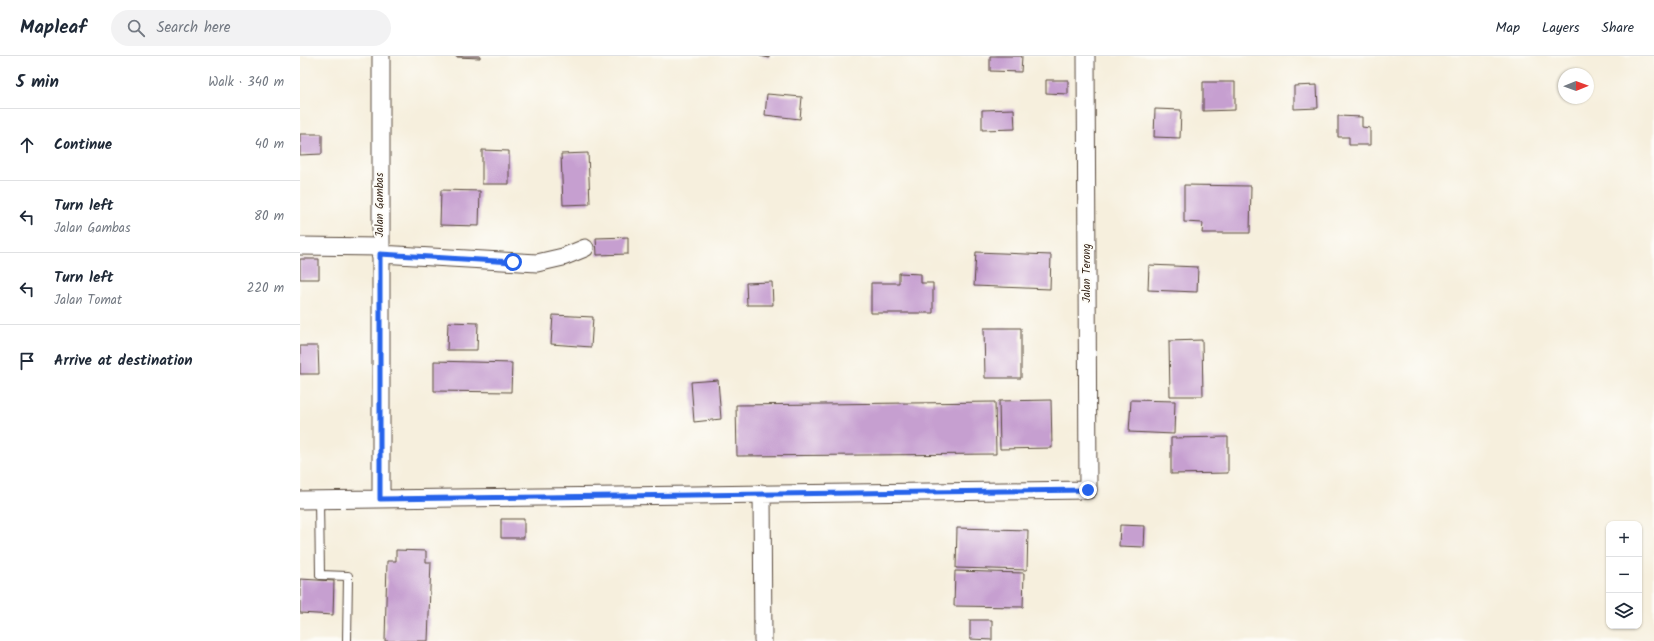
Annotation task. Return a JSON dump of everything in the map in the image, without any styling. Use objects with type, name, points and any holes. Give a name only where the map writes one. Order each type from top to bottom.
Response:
[{"type":"street","name":"Jalan Gambas","points":[[380,499],[381,56]]},
{"type":"street","name":"Jalan Terong","points":[[762,493],[1088,490],[1086,56]]},
{"type":"street","points":[[300,246],[380,250],[537,263],[563,257],[585,248]]},
{"type":"street","points":[[300,500],[762,493],[763,641]]},
{"type":"lane","points":[[320,499],[320,575],[348,576],[347,641]]},
{"type":"building","points":[[480,56],[480,58],[456,57]]},
{"type":"building","points":[[990,56],[1022,56],[1021,72],[990,71]]},
{"type":"building","points":[[1046,80],[1068,80],[1068,94],[1046,93]]},
{"type":"building","points":[[1203,82],[1235,82],[1235,110],[1203,111]]},
{"type":"building","points":[[1317,85],[1318,108],[1294,109],[1294,86]]},
{"type":"building","points":[[767,94],[802,97],[800,119],[765,115]]},
{"type":"building","points":[[1014,109],[1015,129],[982,130],[982,110]]},
{"type":"building","points":[[1155,109],[1181,110],[1180,138],[1154,137]]},
{"type":"building","points":[[1338,116],[1362,117],[1362,127],[1370,128],[1370,145],[1349,145],[1349,137],[1338,137]]},
{"type":"building","points":[[300,134],[322,134],[322,154],[300,155]]},
{"type":"building","points":[[482,150],[509,151],[509,184],[482,184]]},
{"type":"building","points":[[588,153],[590,204],[563,205],[561,154]]},
{"type":"building","points":[[1184,185],[1251,186],[1250,233],[1202,233],[1203,223],[1184,222]]},
{"type":"building","points":[[441,190],[480,191],[479,226],[440,225]]},
{"type":"building","points":[[628,237],[628,254],[597,255],[596,238]]},
{"type":"building","points":[[976,252],[1051,255],[1050,289],[974,286]]},
{"type":"building","points":[[300,259],[319,259],[319,279],[300,279]]},
{"type":"building","points":[[1149,265],[1198,267],[1197,292],[1148,290]]},
{"type":"building","points":[[899,273],[921,274],[921,283],[933,283],[933,313],[871,313],[871,283],[899,283]]},
{"type":"building","points":[[772,282],[773,305],[747,305],[746,283]]},
{"type":"building","points":[[553,315],[593,317],[591,347],[551,344]]},
{"type":"building","points":[[448,322],[478,323],[477,350],[447,350]]},
{"type":"building","points":[[984,328],[1021,328],[1021,378],[985,378]]},
{"type":"building","points":[[1202,340],[1203,396],[1170,396],[1169,341]]},
{"type":"building","points":[[300,346],[318,346],[319,374],[300,374]]},
{"type":"building","points":[[434,361],[512,363],[511,392],[434,391]]},
{"type":"building","points":[[718,380],[721,419],[694,422],[691,382]]},
{"type":"building","points":[[1051,400],[1052,448],[1000,449],[999,401]]},
{"type":"building","points":[[1131,400],[1175,401],[1174,434],[1129,432]]},
{"type":"building","points":[[995,402],[996,454],[737,456],[736,405]]},
{"type":"building","points":[[1228,437],[1228,473],[1171,474],[1171,438]]},
{"type":"building","points":[[501,519],[524,519],[524,538],[501,538]]},
{"type":"building","points":[[1120,525],[1145,526],[1144,547],[1119,546]]},
{"type":"building","points":[[957,528],[1028,530],[1027,570],[956,568]]},
{"type":"building","points":[[396,550],[426,551],[426,562],[431,562],[428,641],[385,641],[387,561],[396,561]]},
{"type":"building","points":[[955,571],[1024,573],[1023,607],[954,606]]},
{"type":"building","points":[[300,579],[334,581],[333,615],[300,613]]},
{"type":"building","points":[[970,620],[992,620],[992,640],[970,639]]},
{"type":"route","points":[[513,262],[380,254],[380,499],[1088,490]]}]
